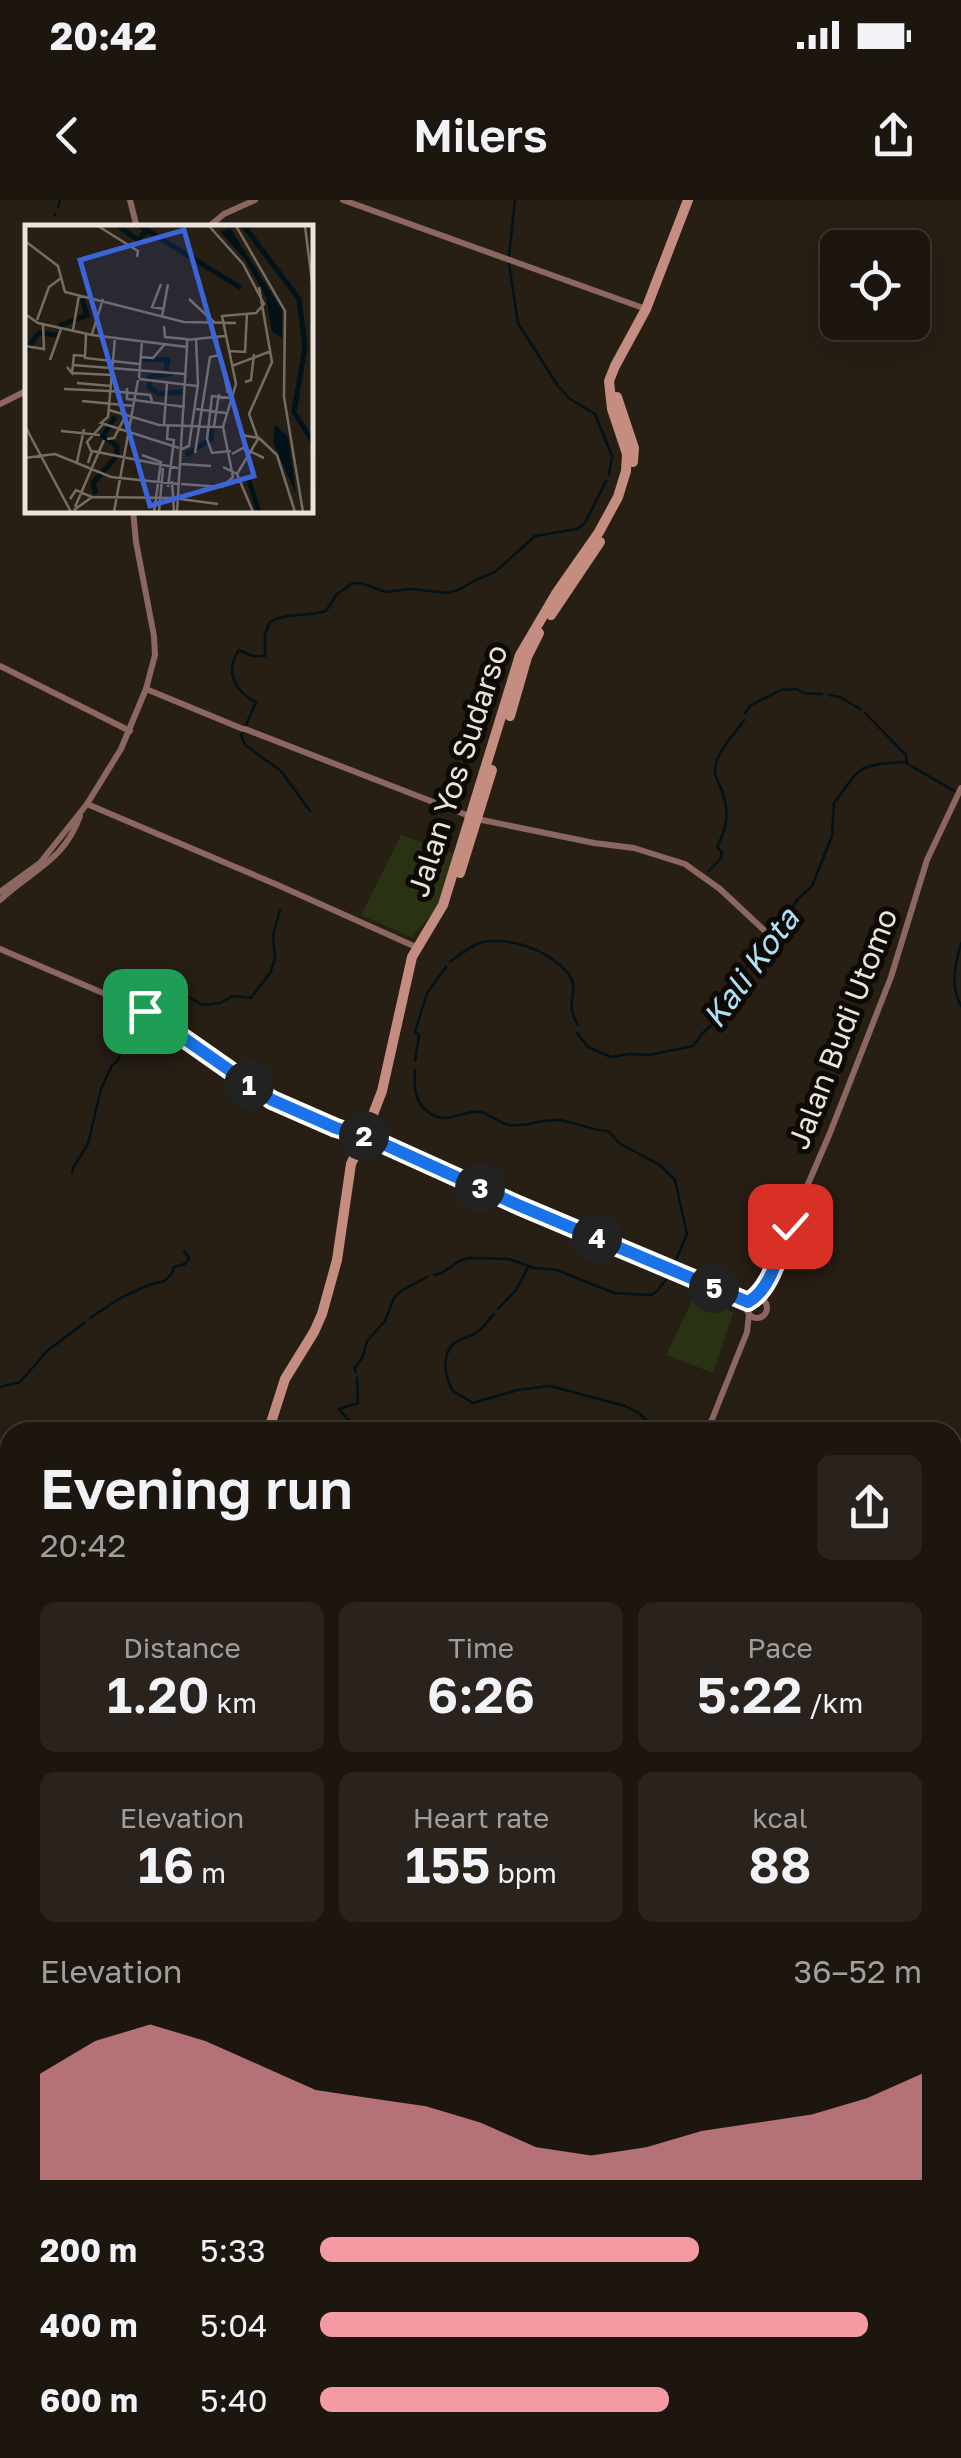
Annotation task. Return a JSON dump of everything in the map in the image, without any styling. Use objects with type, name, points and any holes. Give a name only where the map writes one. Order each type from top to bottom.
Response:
[{"type":"highway","name":"Jalan Yos Sudarso","points":[[275,1422],[290,1380],[316,1339],[336,1283],[357,1161],[387,1073],[416,947],[443,905],[510,715],[518,673],[609,528],[630,481],[634,448],[615,386],[691,200]]},
{"type":"highway","name":"Jalan Yos Sudarso","points":[[632,340],[661,283],[691,200]]},
{"type":"highway","name":"Jalan Yos Sudarso","points":[[364,1138],[380,1114],[416,966],[448,910],[473,817]]},
{"type":"street","points":[[130,200],[135,225]]},
{"type":"street","points":[[210,225],[255,200]]},
{"type":"street","points":[[343,200],[646,309]]},
{"type":"street","points":[[0,404],[25,392]]},
{"type":"street","points":[[0,900],[56,856],[130,731],[146,690],[155,654],[154,636],[134,512]]},
{"type":"street","points":[[0,666],[130,731]]},
{"type":"street","points":[[146,690],[473,817],[532,832],[634,848],[686,864],[720,889],[767,933]]},
{"type":"street","name":"Jalan Budi Utomo","points":[[753,1305],[766,1286],[830,1134],[898,957],[926,860],[959,792]]},
{"type":"street","points":[[0,892],[40,863],[85,807]]},
{"type":"street","points":[[85,807],[280,886],[416,947]]},
{"type":"street","points":[[0,949],[134,1006],[272,1100],[753,1305],[767,1305],[766,1312],[747,1332]]},
{"type":"street","points":[[753,1305],[758,1318]]},
{"type":"street","points":[[711,1422],[747,1332],[753,1305]]},
{"type":"green space","points":[[401,835],[457,855],[441,904],[411,937],[361,915]]},
{"type":"green space","points":[[697,1290],[733,1313],[713,1373],[666,1355]]},
{"type":"waterway","points":[[58,207],[60,200]]},
{"type":"waterway","points":[[509,256],[515,200]]},
{"type":"waterway","points":[[509,264],[518,323],[558,386],[570,399],[595,414],[612,456],[609,475]]},
{"type":"waterway","points":[[246,725],[256,702],[237,687],[232,666],[239,650],[265,656],[265,634],[270,622],[326,611],[337,594],[353,583],[385,592],[458,590],[495,572],[535,536],[577,529],[585,523],[606,481]]},
{"type":"waterway","points":[[745,713],[751,705],[781,690],[822,694]]},
{"type":"waterway","points":[[829,695],[860,709]]},
{"type":"waterway","points":[[865,713],[906,755],[907,763]]},
{"type":"waterway","points":[[709,871],[721,858],[717,847],[726,820],[726,806],[715,775],[716,762],[744,720]]},
{"type":"waterway","points":[[243,732],[245,745],[281,771],[310,811]]},
{"type":"waterway","name":"Kali Kota","points":[[577,1033],[588,1047],[611,1057],[649,1055],[693,1046],[719,1018],[757,948],[812,886],[832,836],[834,803],[864,768],[904,762],[961,795]]},
{"type":"waterway","points":[[150,1011],[183,994],[203,1005],[233,996],[251,998],[270,973],[275,959],[273,935],[280,910]]},
{"type":"waterway","name":"Kali Kota","points":[[450,962],[488,941],[515,943],[542,953],[571,978],[572,1011],[577,1024]]},
{"type":"waterway","name":"Kali Kota","points":[[961,943],[955,968],[961,1006]]},
{"type":"waterway","name":"Kali Kota","points":[[415,1061],[419,1035],[415,1032],[427,993],[446,967]]},
{"type":"waterway","points":[[72,1173],[88,1144],[101,1089],[144,1015]]},
{"type":"waterway","name":"Kali Kota","points":[[415,1070],[417,1098],[435,1116],[448,1118],[480,1112],[505,1124],[569,1122],[608,1131],[619,1143],[660,1165],[675,1180],[687,1234],[672,1269]]},
{"type":"waterway","points":[[90,1318],[122,1297],[164,1281],[174,1267],[185,1264],[189,1258],[184,1251]]},
{"type":"waterway","name":"Kali Kota","points":[[434,1275],[469,1258],[509,1259],[534,1268],[557,1270],[614,1293],[651,1295],[668,1277]]},
{"type":"waterway","points":[[498,1309],[516,1290],[528,1267]]},
{"type":"waterway","name":"Kali Kota","points":[[356,1372],[367,1341],[385,1321],[394,1298],[427,1277]]},
{"type":"waterway","points":[[494,1314],[479,1331],[449,1349],[446,1367],[453,1391],[473,1403],[550,1386],[625,1406],[648,1422]]},
{"type":"waterway","points":[[0,1387],[20,1382],[47,1351],[84,1323]]},
{"type":"waterway","name":"Kali Kota","points":[[350,1422],[339,1409],[358,1403],[357,1378]]},
{"type":"route","points":[[145,1011],[272,1100],[370,1138],[748,1302],[766,1286],[790,1226]]}]
